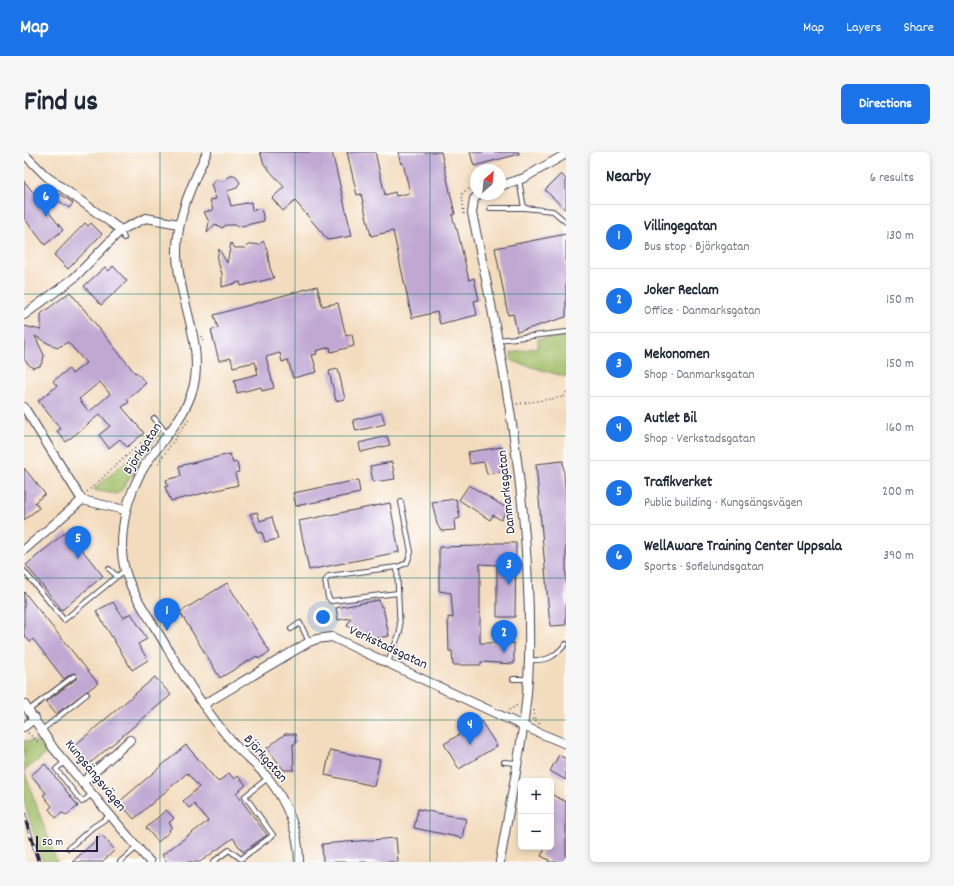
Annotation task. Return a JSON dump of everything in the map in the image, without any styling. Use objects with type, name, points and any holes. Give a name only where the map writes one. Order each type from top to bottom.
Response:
[{"type":"street","name":"Björkgatan","points":[[207,152],[185,202],[179,224],[176,254],[192,331],[195,354],[195,379],[190,400],[179,420],[167,434],[145,466],[133,489],[125,510],[122,548],[128,580],[141,605],[203,705],[233,743],[268,778],[282,799],[298,838],[299,862]]},
{"type":"street","points":[[24,154],[46,176],[121,230]]},
{"type":"street","points":[[506,184],[518,180],[566,154]]},
{"type":"street","name":"Danmarksgatan","points":[[474,200],[472,213],[498,340],[518,467],[524,523],[528,602],[529,660],[523,726],[500,862]]},
{"type":"street","points":[[24,314],[74,278],[121,230],[146,218],[179,224]]},
{"type":"street","points":[[24,407],[82,500],[125,510]]},
{"type":"street","points":[[24,550],[82,500]]},
{"type":"street","name":"Verkstadsgatan","points":[[203,705],[309,642],[332,637],[388,662],[474,707],[566,744]]},
{"type":"street","name":"Kungsängsvägen","points":[[26,707],[65,762],[150,862]]},
{"type":"street","points":[[24,727],[35,718]]},
{"type":"street","points":[[82,783],[130,740]]},
{"type":"lane","points":[[518,180],[524,208]]},
{"type":"lane","points":[[490,208],[524,208],[553,211],[566,222]]},
{"type":"lane","points":[[121,230],[124,238]]},
{"type":"lane","points":[[498,340],[566,332]]},
{"type":"lane","points":[[154,418],[167,434]]},
{"type":"lane","points":[[398,593],[331,601],[328,597],[325,581],[329,576],[397,567],[407,563],[411,552],[401,502]]},
{"type":"lane","points":[[388,662],[400,632],[397,567]]},
{"type":"lane","points":[[109,569],[117,576]]},
{"type":"lane","points":[[24,571],[64,620],[125,570]]},
{"type":"lane","points":[[291,629],[300,623],[309,642]]},
{"type":"lane","points":[[529,660],[545,660],[555,656],[566,644]]},
{"type":"lane","points":[[26,707],[74,676]]},
{"type":"lane","points":[[513,679],[528,679]]},
{"type":"lane","points":[[42,730],[87,694]]},
{"type":"lane","points":[[65,762],[56,769],[82,802],[92,794]]},
{"type":"lane","points":[[504,762],[517,763]]},
{"type":"lane","points":[[213,862],[229,850],[241,859],[273,835],[245,796],[268,778]]},
{"type":"lane","points":[[69,848],[93,827],[110,816]]},
{"type":"lane","points":[[120,862],[137,847]]},
{"type":"path","points":[[201,332],[203,345]]},
{"type":"path","points":[[509,406],[565,397],[566,392]]},
{"type":"path","points":[[154,468],[184,428],[191,416]]},
{"type":"path","points":[[82,500],[89,488],[160,425]]},
{"type":"path","points":[[508,711],[516,706],[518,700]]},
{"type":"path","points":[[504,709],[535,720],[541,726]]},
{"type":"green space","points":[[566,336],[566,377],[512,361],[511,353],[538,347],[538,339]]},
{"type":"green space","points":[[158,433],[121,491],[116,494],[93,490]]},
{"type":"green space","points":[[24,741],[37,741],[49,752],[24,771]]},
{"type":"green space","points":[[24,771],[57,862],[43,862],[24,802]]},
{"type":"building","points":[[260,152],[332,152],[352,236],[328,240],[295,201],[283,211],[272,198],[284,187],[264,164]]},
{"type":"building","points":[[347,152],[375,152],[385,195],[395,192],[396,196],[410,193],[403,163],[401,164],[398,152],[441,152],[455,214],[452,215],[457,229],[469,280],[474,278],[479,300],[474,301],[477,315],[440,324],[437,312],[412,318],[393,231],[371,236],[361,194],[357,195]]},
{"type":"building","points":[[470,152],[519,152],[519,154],[482,164],[473,164]]},
{"type":"building","points":[[561,174],[566,179],[566,210],[545,190]]},
{"type":"building","points":[[230,176],[235,176],[240,182],[237,188],[227,191],[231,206],[251,202],[252,210],[261,208],[264,221],[237,227],[237,225],[226,225],[222,228],[215,224],[207,233],[209,222],[204,212],[213,210],[210,200],[216,199],[211,185],[216,180],[224,181]]},
{"type":"building","points":[[24,181],[63,230],[45,245],[24,218]]},
{"type":"building","points":[[60,194],[73,203],[69,208],[56,199]]},
{"type":"building","points":[[85,223],[88,226],[91,223],[102,234],[68,269],[54,255]]},
{"type":"building","points":[[566,234],[566,317],[517,332],[513,314],[508,315],[495,248]]},
{"type":"building","points":[[263,241],[267,249],[270,268],[274,278],[241,286],[240,282],[222,287],[222,274],[217,259],[219,249],[227,263],[231,243],[235,248],[245,248],[248,245],[259,245]]},
{"type":"building","points":[[113,266],[127,281],[101,305],[84,286],[105,267],[109,271]]},
{"type":"building","points":[[317,286],[322,306],[338,303],[346,336],[352,334],[354,346],[331,352],[330,347],[316,351],[317,354],[312,355],[317,372],[293,378],[288,360],[282,362],[280,353],[266,357],[274,388],[262,391],[261,387],[237,393],[234,380],[258,374],[255,362],[233,367],[231,358],[219,361],[211,330],[218,328],[214,315]]},
{"type":"building","points":[[70,292],[135,373],[136,372],[146,383],[127,399],[129,402],[122,407],[144,433],[127,447],[120,439],[109,448],[99,435],[110,426],[100,414],[66,442],[57,431],[61,429],[38,401],[57,386],[53,381],[69,369],[72,374],[86,363],[68,342],[57,348],[35,336],[44,355],[43,361],[40,366],[33,368],[28,364],[24,359],[24,326],[41,330],[41,314]],"holes":[[[100,382],[110,394],[89,412],[79,399]]]},
{"type":"building","points":[[338,369],[345,399],[336,401],[329,371]]},
{"type":"building","points":[[382,413],[385,424],[356,431],[353,420]]},
{"type":"building","points":[[387,436],[390,445],[361,452],[359,443]]},
{"type":"building","points":[[502,447],[506,471],[487,474],[484,462],[470,464],[468,452]]},
{"type":"building","points":[[230,454],[233,463],[237,462],[239,472],[235,473],[238,485],[171,501],[165,487],[168,486],[166,480],[181,476],[179,466]]},
{"type":"building","points":[[563,461],[566,498],[566,625],[550,626],[536,464]]},
{"type":"building","points":[[392,462],[395,479],[373,482],[370,466]]},
{"type":"building","points":[[24,468],[45,494],[35,502],[39,508],[24,520]]},
{"type":"building","points":[[358,480],[360,493],[296,506],[293,493]]},
{"type":"building","points":[[469,485],[508,509],[501,520],[493,515],[490,520],[459,500]]},
{"type":"building","points":[[456,499],[460,518],[454,520],[455,530],[441,531],[437,524],[432,502]]},
{"type":"building","points":[[390,503],[399,552],[309,570],[299,521]]},
{"type":"building","points":[[257,512],[260,521],[272,517],[278,539],[265,542],[262,532],[259,533],[250,514]]},
{"type":"building","points":[[67,531],[103,576],[62,610],[26,565]]},
{"type":"building","points":[[496,543],[516,543],[515,617],[497,617],[497,565],[480,564],[480,643],[514,643],[514,664],[481,662],[481,665],[453,665],[452,651],[449,651],[448,617],[453,618],[451,593],[439,591],[439,547],[479,546]]},
{"type":"building","points":[[227,583],[270,652],[258,659],[257,656],[220,678],[180,612]]},
{"type":"building","points":[[24,592],[98,683],[56,714],[46,702],[76,679],[77,675],[73,673],[64,679],[33,639],[30,642],[24,635]]},
{"type":"building","points":[[379,600],[381,607],[383,607],[389,636],[373,639],[347,626],[351,618],[338,620],[336,608]]},
{"type":"building","points":[[113,602],[123,618],[131,613],[147,639],[138,644],[148,660],[132,670],[96,611]]},
{"type":"building","points":[[155,677],[171,695],[89,764],[74,746]]},
{"type":"building","points":[[481,721],[497,746],[459,769],[444,744]]},
{"type":"building","points":[[285,734],[295,734],[296,744],[293,744],[294,770],[284,770],[267,748]]},
{"type":"building","points":[[186,745],[218,782],[229,773],[234,779],[238,776],[246,785],[236,793],[267,835],[243,852],[233,838],[200,862],[167,862],[162,855],[208,821],[194,804],[189,808],[183,801],[199,787],[187,773],[134,819],[119,802]]},
{"type":"building","points":[[330,750],[380,760],[374,786],[325,775]]},
{"type":"building","points":[[559,755],[566,759],[566,780],[550,771]]},
{"type":"building","points":[[45,764],[78,806],[67,815],[62,813],[56,818],[49,809],[52,806],[43,795],[46,793],[31,775]]},
{"type":"building","points":[[554,796],[566,802],[566,862],[548,862],[549,860],[541,856],[544,850],[554,850]]},
{"type":"building","points":[[418,809],[466,819],[462,838],[414,828]]},
{"type":"building","points":[[166,810],[174,818],[169,823],[172,827],[169,830],[170,831],[158,842],[146,828]]},
{"type":"building","points":[[102,835],[115,850],[102,862],[72,862]]},
{"type":"building","points":[[396,838],[398,862],[323,862],[322,844]]},
{"type":"railway","points":[[24,814],[39,862]]},
{"type":"place","name":"WellAware Training Center Uppsala","points":[[46,217]]},
{"type":"place","name":"Trafikverket","points":[[78,559]]},
{"type":"place","name":"Mekonomen","points":[[509,585]]},
{"type":"place","name":"Villingegatan","points":[[167,631]]},
{"type":"place","name":"Joker Reclam","points":[[504,653]]},
{"type":"place","name":"Autlet Bil","points":[[470,745]]}]
